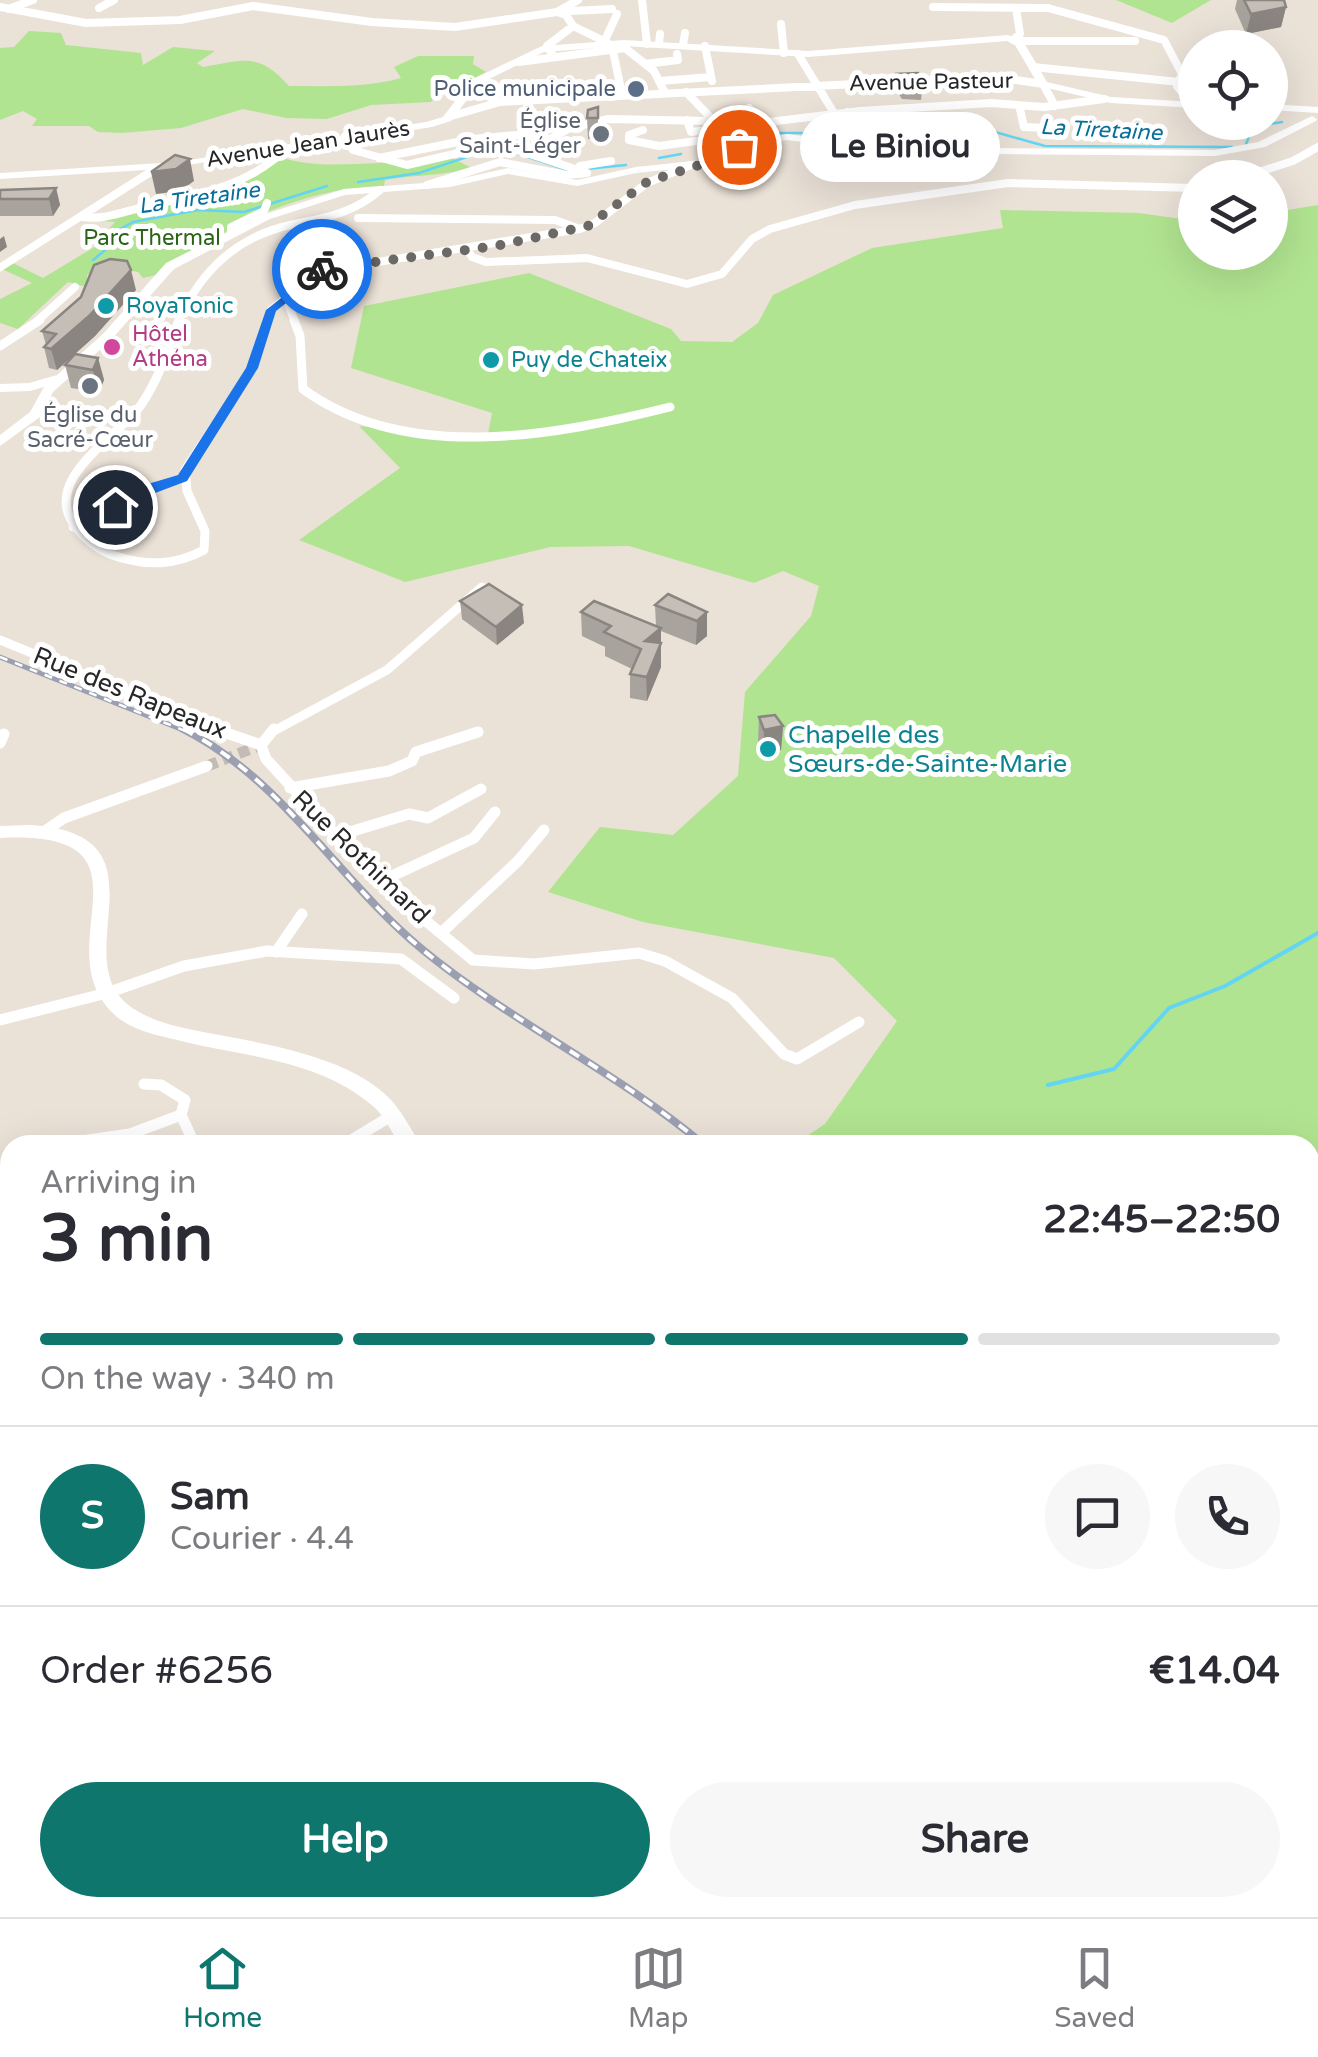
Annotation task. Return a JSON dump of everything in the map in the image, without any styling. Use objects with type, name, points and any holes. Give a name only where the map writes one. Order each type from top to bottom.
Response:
[{"type":"main road","points":[[448,117],[472,85],[546,52],[609,44],[647,44],[660,39],[798,54],[1014,40],[1044,84]]},
{"type":"main road","name":"Avenue Pasteur","points":[[1044,84],[1104,99],[1178,104]]},
{"type":"main road","points":[[1288,107],[1316,117]]},
{"type":"main road","name":"Avenue Jean Jaurès","points":[[0,268],[82,217],[134,176],[166,166],[428,125],[448,117]]},
{"type":"main road","points":[[4,388],[35,392],[66,375],[170,266],[230,232],[334,195],[417,188],[498,172],[577,183],[636,170],[691,165],[721,158],[739,147],[787,137],[890,150],[1215,153],[1261,145],[1316,117]]},
{"type":"main road","points":[[0,176],[94,170],[134,176]]},
{"type":"main road","points":[[3,440],[35,414],[35,392]]},
{"type":"main road","points":[[0,832],[45,831],[76,840],[100,869],[102,976],[107,994],[122,1013],[142,1024],[314,1062],[361,1088],[394,1115],[405,1135]]},
{"type":"street","points":[[2,10],[33,0]]},
{"type":"street","points":[[99,8],[114,0]]},
{"type":"street","points":[[564,9],[578,0]]},
{"type":"street","points":[[642,0],[647,44]]},
{"type":"street","points":[[2,10],[74,22],[127,24],[180,20],[253,6],[372,22],[455,26],[564,9],[615,12],[609,44],[622,94]]},
{"type":"street","points":[[933,7],[1048,8],[1164,40],[1178,66]]},
{"type":"street","points":[[1014,40],[1020,34],[1016,8]]},
{"type":"street","points":[[564,9],[573,26],[609,44]]},
{"type":"street","points":[[781,24],[784,53]]},
{"type":"street","points":[[519,62],[546,52],[573,26]]},
{"type":"street","points":[[1014,40],[1135,41]]},
{"type":"street","points":[[645,64],[678,60],[682,44]]},
{"type":"street","points":[[624,45],[660,80],[665,93]]},
{"type":"street","points":[[705,46],[714,90]]},
{"type":"street","points":[[798,54],[834,113]]},
{"type":"street","points":[[1033,68],[1090,69],[1126,80],[1178,82]]},
{"type":"street","name":"Avenue Pasteur","points":[[448,117],[500,102],[622,94],[995,77],[1044,84]]},
{"type":"street","points":[[660,80],[711,78]]},
{"type":"street","points":[[1044,84],[1055,106]]},
{"type":"street","points":[[686,92],[739,147]]},
{"type":"street","points":[[610,95],[612,118]]},
{"type":"street","points":[[379,158],[493,137],[550,139],[567,126],[612,118],[687,120],[716,126],[847,112],[1055,106],[1104,99]]},
{"type":"street","points":[[1019,105],[1024,127],[1047,128]]},
{"type":"street","points":[[749,108],[758,124]]},
{"type":"street","points":[[847,112],[853,121],[869,122]]},
{"type":"street","points":[[643,130],[644,118]]},
{"type":"street","points":[[687,120],[688,130],[699,132],[716,126]]},
{"type":"street","points":[[643,130],[629,135],[630,140],[659,146],[726,137]]},
{"type":"street","points":[[643,130],[651,135],[649,141]]},
{"type":"street","points":[[699,132],[704,140]]},
{"type":"street","points":[[345,136],[353,150],[412,164],[509,147],[582,169]]},
{"type":"street","points":[[1288,164],[1318,147]]},
{"type":"street","points":[[487,150],[500,162]]},
{"type":"street","points":[[82,217],[107,220],[138,208],[224,192],[250,181],[276,158],[234,156]]},
{"type":"street","points":[[544,179],[611,161]]},
{"type":"street","points":[[417,188],[500,162],[567,175],[582,169]]},
{"type":"street","points":[[73,526],[156,486],[183,478],[252,368],[271,310],[320,270],[467,250],[580,229],[595,223],[647,182],[691,165]]},
{"type":"street","points":[[467,250],[486,262],[587,258],[687,284],[722,274],[752,239],[770,229],[855,205],[1008,183],[1178,188]]},
{"type":"street","points":[[183,478],[207,537],[207,544],[196,557],[168,566],[132,559],[90,545],[73,526],[67,508],[72,480],[146,400],[206,272],[226,254],[279,228],[345,214],[380,190]]},
{"type":"street","points":[[230,232],[231,227],[266,207]]},
{"type":"street","points":[[358,218],[555,220],[580,229]]},
{"type":"street","points":[[0,346],[49,314],[74,287]]},
{"type":"street","points":[[285,296],[300,336],[303,389],[339,418],[496,438],[670,407]]},
{"type":"street","points":[[261,745],[276,726],[387,670],[482,586]]},
{"type":"street","name":"Rue des Rapeaux","points":[[0,640],[192,721],[261,745]]},
{"type":"street","points":[[290,788],[389,771],[412,761],[416,752],[478,732]]},
{"type":"street","name":"Rue Rothimard","points":[[261,745],[290,788],[333,837],[379,882],[474,960],[534,964],[639,953],[665,962],[732,998],[784,1054],[797,1059],[858,1022]]},
{"type":"street","name":"Rue des Rapeaux","points":[[45,831],[64,818],[208,766]]},
{"type":"street","points":[[333,837],[409,814],[428,818],[481,789]]},
{"type":"street","points":[[379,882],[474,838],[496,812]]},
{"type":"street","points":[[441,933],[518,861],[544,830]]},
{"type":"street","points":[[276,952],[302,914]]},
{"type":"street","points":[[0,1020],[107,994],[184,966],[276,952],[401,959],[454,998]]},
{"type":"street","points":[[144,1084],[162,1085],[185,1100],[181,1115],[190,1135]]},
{"type":"street","points":[[123,1135],[181,1115]]},
{"type":"street","points":[[360,1135],[394,1115]]},
{"type":"green space","points":[[1116,0],[1211,0],[1172,23]]},
{"type":"green space","points":[[29,31],[61,33],[66,45],[141,53],[143,65],[173,47],[215,51],[197,63],[203,67],[240,61],[259,63],[289,86],[346,86],[401,78],[394,67],[418,56],[474,56],[473,64],[486,72],[464,83],[447,85],[431,102],[371,105],[327,119],[286,118],[243,109],[181,128],[98,132],[89,126],[32,126],[37,119],[23,111],[0,120],[0,48],[14,47]]},
{"type":"green space","name":"Parc Thermal","points":[[279,157],[330,165],[450,157],[470,167],[385,180],[384,186],[353,188],[293,202],[235,227],[156,275],[143,278],[138,272],[99,265],[87,275],[87,287],[68,282],[18,329],[0,323],[0,299],[32,283],[0,268],[11,262],[43,278],[106,240],[105,233],[115,222],[79,219],[109,219],[249,180]]},
{"type":"green space","points":[[1318,205],[1318,1135],[808,1135],[825,1124],[897,1021],[834,958],[643,922],[548,892],[600,827],[673,835],[738,776],[745,692],[811,616],[819,586],[783,571],[754,583],[629,546],[550,547],[405,582],[299,540],[400,468],[359,426],[487,439],[492,413],[351,368],[364,306],[529,273],[671,329],[681,341],[732,342],[758,323],[773,295],[872,248],[1003,228],[1000,210],[1139,213],[1178,219],[1178,270],[1288,270],[1288,210]]},
{"type":"building","points":[[1244,0],[1284,0],[1286,7],[1251,14]]},
{"type":"building","points":[[918,73],[923,84],[904,83],[897,74]]},
{"type":"building","points":[[598,107],[598,118],[587,118],[588,110]]},
{"type":"building","points":[[175,155],[190,159],[176,169],[151,172]]},
{"type":"building","points":[[56,188],[49,199],[0,199],[0,190]]},
{"type":"building","points":[[110,259],[127,261],[131,270],[89,316],[51,349],[44,347],[56,334],[42,331],[81,297],[94,265]]},
{"type":"building","points":[[75,354],[98,358],[93,370],[65,365]]},
{"type":"building","points":[[489,584],[522,605],[496,627],[460,601]]},
{"type":"building","points":[[668,594],[707,612],[697,621],[655,605]]},
{"type":"building","points":[[594,601],[661,628],[645,641],[661,643],[647,677],[630,674],[641,649],[604,632],[611,626],[581,612]]},
{"type":"building","points":[[775,715],[783,726],[764,730],[759,717]]},
{"type":"waterway","name":"La Tiretaine","points":[[905,138],[995,132],[1045,146],[1232,147]]},
{"type":"waterway","name":"La Tiretaine","points":[[769,133],[826,133],[871,142]]},
{"type":"waterway","name":"La Tiretaine","points":[[1246,144],[1248,140]]},
{"type":"waterway","name":"La Tiretaine","points":[[358,182],[419,173],[482,152]]},
{"type":"waterway","name":"La Tiretaine","points":[[519,154],[567,170]]},
{"type":"waterway","name":"La Tiretaine","points":[[659,158],[681,154]]},
{"type":"waterway","name":"La Tiretaine","points":[[586,169],[626,165]]},
{"type":"waterway","name":"La Tiretaine","points":[[93,260],[114,243],[113,233],[133,222],[198,210],[244,212],[327,186]]},
{"type":"waterway","points":[[1048,1085],[1114,1069],[1169,1008],[1225,986],[1318,933]]},
{"type":"tunnel","points":[[207,766],[261,745]]},
{"type":"railway","points":[[0,657],[188,732]]},
{"type":"railway","points":[[183,729],[251,775],[423,950],[691,1135]]},
{"type":"way so far","points":[[322,269],[496,246],[588,226],[647,182],[721,158],[739,147]]},
{"type":"place","name":"Police municipale","points":[[636,89]]},
{"type":"place","name":"Église Saint-Léger","points":[[601,134]]},
{"type":"place","name":"Le Biniou","points":[[739,147]]},
{"type":"place","name":"RoyaTonic","points":[[106,306]]},
{"type":"place","name":"Hôtel Athéna","points":[[112,347]]},
{"type":"place","name":"Puy de Chateix","points":[[491,360]]},
{"type":"place","name":"Église du Sacré-Cœur","points":[[90,386]]},
{"type":"place","name":"Chapelle des Sœurs-de-Sainte-Marie","points":[[768,749]]},
{"type":"route","points":[[115,507],[156,486],[183,478],[252,368],[271,310],[322,269]]}]
